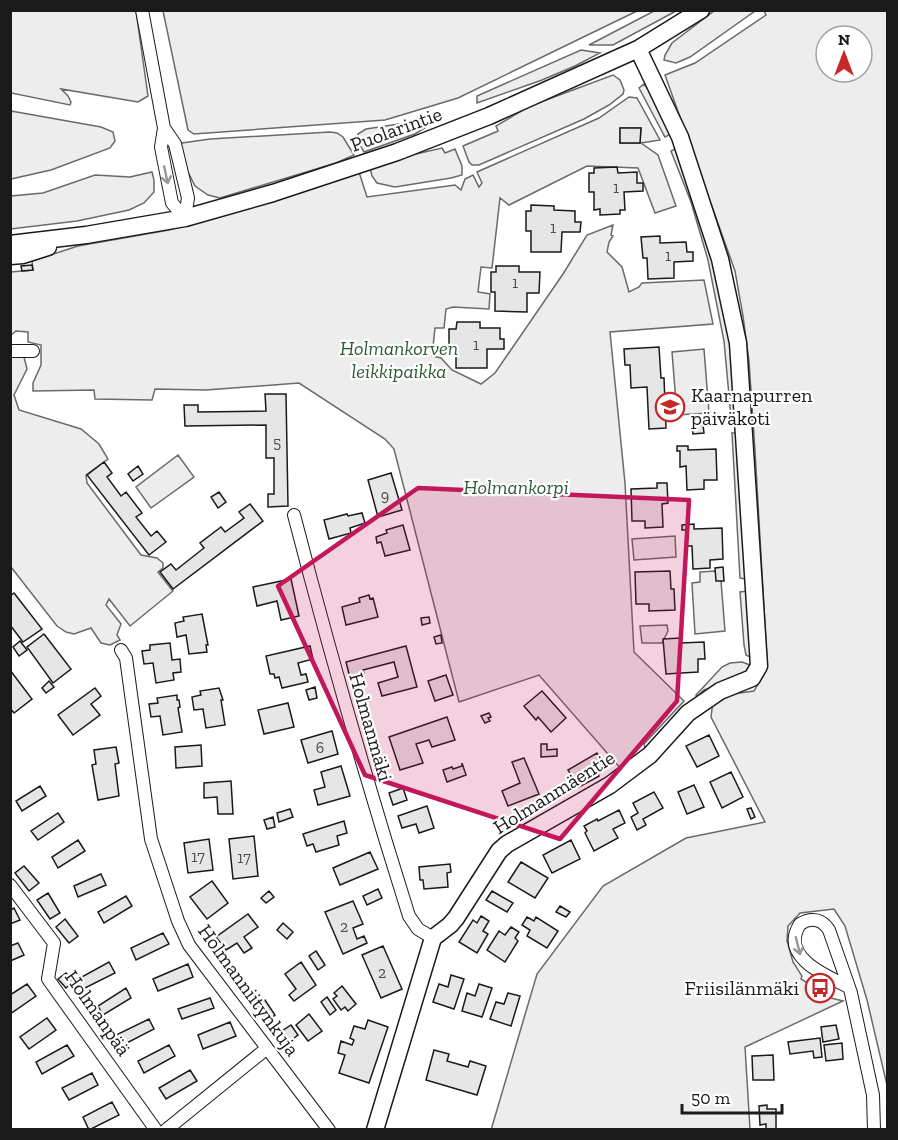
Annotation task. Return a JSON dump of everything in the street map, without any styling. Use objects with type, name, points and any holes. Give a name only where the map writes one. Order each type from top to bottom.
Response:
[{"type":"street","points":[[142,10],[164,128],[175,144],[188,198],[185,218]]},
{"type":"street","name":"Puolarintie","points":[[10,244],[86,235],[185,218],[398,153],[489,116],[638,49],[701,10]]},
{"type":"street","name":"Holmanmäentie","points":[[375,1130],[434,938],[450,926],[499,851],[507,844],[610,785],[650,755],[688,712],[720,691],[752,678],[759,666],[738,343],[730,301],[720,259],[680,137],[638,49]]},
{"type":"street","name":"Puolarintie","points":[[10,256],[23,255],[86,235]]},
{"type":"street","points":[[10,351],[33,351]]},
{"type":"street","name":"Holmanmäki","points":[[294,515],[374,807],[410,916],[418,929],[434,938]]},
{"type":"street","name":"Holmanniitynkuja","points":[[121,650],[126,658],[151,839],[178,921],[189,945],[329,1130]]},
{"type":"street","name":"Holmanpää","points":[[10,885],[54,943],[48,979],[156,1130]]},
{"type":"street","points":[[849,987],[819,972],[801,959],[795,939],[800,924],[812,919],[826,925],[849,987],[873,1095],[874,1130]]},
{"type":"street","points":[[166,1130],[266,1049]]},
{"type":"highlighted area","points":[[418,488],[689,500],[677,701],[560,839],[365,775],[278,586]]},
{"type":"shaded area","points":[[163,10],[637,11],[458,98],[385,120],[194,134],[188,130]]},
{"type":"shaded area","points":[[10,11],[136,11],[148,96],[138,102],[61,89],[68,96],[70,105],[11,93]]},
{"type":"shaded area","points":[[654,11],[676,11],[613,45],[589,45]]},
{"type":"shaded area","points":[[714,11],[755,11],[690,57],[676,63],[664,60],[672,43]]},
{"type":"shaded area","points":[[764,11],[887,11],[887,1085],[867,1000],[845,926],[834,909],[800,913],[788,926],[787,941],[793,962],[802,976],[801,979],[831,998],[843,1001],[745,1047],[750,1129],[491,1130],[537,974],[603,886],[686,838],[765,822],[711,717],[713,701],[725,695],[754,691],[762,677],[767,660],[749,361],[743,316],[735,271],[665,75],[695,63],[766,15]]},
{"type":"shaded area","points":[[581,50],[600,53],[542,80],[477,103],[477,96]]},
{"type":"shaded area","points":[[613,75],[620,80],[624,90],[623,94],[609,105],[584,119],[479,165],[472,165],[469,162],[463,146],[498,131],[496,126],[530,106]]},
{"type":"shaded area","points":[[644,84],[655,98],[673,133],[665,137],[639,88]]},
{"type":"shaded area","name":"Holmankorpi","points":[[629,97],[637,98],[660,140],[641,143],[658,155],[676,206],[655,213],[638,168],[587,166],[509,205],[500,198],[492,268],[481,267],[478,292],[490,294],[489,309],[453,307],[446,309],[444,328],[435,328],[432,356],[441,358],[452,370],[481,384],[495,373],[587,235],[613,225],[611,235],[613,236],[607,252],[622,267],[629,292],[642,283],[704,280],[713,324],[610,332],[625,483],[634,652],[684,701],[644,744],[646,751],[622,770],[539,675],[459,702],[394,449],[385,439],[299,383],[206,390],[155,389],[152,400],[95,399],[94,390],[33,391],[33,383],[41,365],[41,345],[28,342],[28,332],[16,331],[11,335],[11,272],[33,270],[32,261],[78,246],[169,230],[247,209],[359,172],[367,197],[455,185],[461,190],[465,179],[473,175],[479,187],[482,183],[477,172],[599,118]],"holes":[[[620,128],[641,128],[640,143],[620,143]]]},
{"type":"shaded area","points":[[11,111],[101,127],[113,132],[115,141],[110,148],[51,170],[11,179]]},
{"type":"shaded area","points":[[439,112],[442,117],[415,134],[364,152],[358,142],[358,134],[366,129],[406,123]]},
{"type":"shaded area","points":[[330,132],[343,137],[354,155],[336,163],[220,198],[208,195],[195,186],[185,166],[179,146],[182,143],[210,139]]},
{"type":"shaded area","points":[[679,147],[725,301],[738,410],[734,417],[731,417],[724,341],[708,260],[691,202],[671,151]]},
{"type":"shaded area","points":[[442,148],[445,153],[455,149],[462,166],[462,175],[395,187],[377,183],[372,176],[370,168],[394,159]]},
{"type":"shaded area","points":[[152,172],[154,192],[144,203],[129,210],[77,221],[11,229],[11,196],[43,193],[95,175],[130,177]]},
{"type":"shaded area","points":[[704,349],[709,413],[677,415],[672,352]]},
{"type":"shaded area","points":[[11,357],[24,357],[27,369],[14,395],[19,410],[81,429],[99,444],[108,459],[86,475],[87,483],[141,555],[157,558],[163,563],[163,568],[158,572],[173,591],[130,626],[109,599],[106,605],[121,624],[117,635],[120,640],[110,645],[101,643],[91,628],[74,634],[57,626],[11,567]]},
{"type":"shaded area","points":[[732,433],[739,433],[745,579],[740,578]]},
{"type":"shaded area","points":[[178,455],[194,477],[151,508],[136,487]]},
{"type":"shaded area","points":[[675,536],[676,557],[634,560],[632,539]]},
{"type":"shaded area","points":[[715,571],[721,581],[725,631],[695,634],[692,583],[700,582],[700,572]]},
{"type":"shaded area","points":[[747,591],[752,658],[746,655],[744,645],[740,592]]},
{"type":"shaded area","points":[[667,625],[668,631],[662,643],[642,643],[640,626]]},
{"type":"shaded area","points":[[742,662],[750,665],[741,679],[704,690],[698,696],[696,695],[722,667],[730,663]]},
{"type":"building","points":[[620,128],[641,128],[640,143],[620,143]]},
{"type":"building","points":[[617,167],[618,173],[637,172],[637,183],[643,183],[643,191],[624,192],[625,210],[620,210],[620,214],[600,215],[600,209],[594,210],[594,192],[589,192],[589,173],[594,173],[594,168]]},
{"type":"building","points":[[531,205],[554,206],[554,210],[575,211],[575,222],[581,222],[580,232],[562,232],[561,252],[531,252],[531,231],[526,231],[526,211],[531,211]]},
{"type":"building","points":[[660,236],[660,243],[686,242],[687,252],[693,252],[693,261],[674,262],[674,278],[648,279],[647,258],[643,258],[641,237]]},
{"type":"building","points":[[32,265],[33,270],[22,271],[21,266]]},
{"type":"building","points":[[496,266],[519,266],[519,272],[540,272],[539,293],[527,293],[527,312],[495,311],[495,292],[491,292],[491,272],[496,272]]},
{"type":"building","points":[[457,322],[480,322],[480,328],[500,328],[500,339],[504,339],[504,349],[487,349],[487,368],[456,368],[456,350],[449,350],[449,329],[456,329]]},
{"type":"building","points":[[659,347],[661,378],[664,378],[666,428],[649,429],[647,387],[631,388],[630,365],[625,365],[624,349]]},
{"type":"building","points":[[265,394],[286,394],[288,506],[268,507],[268,494],[274,494],[274,458],[266,458],[266,425],[185,426],[184,405],[198,405],[198,412],[266,411]]},
{"type":"building","points":[[703,425],[704,433],[693,434],[692,426]]},
{"type":"building","points":[[677,446],[688,446],[688,450],[716,449],[717,480],[704,480],[704,489],[687,490],[686,466],[680,467],[680,451],[677,451]]},
{"type":"building","points":[[104,462],[112,473],[107,477],[121,496],[126,492],[142,513],[136,517],[151,536],[157,531],[166,542],[149,555],[87,475]]},
{"type":"building","points":[[138,466],[143,474],[133,481],[128,474]]},
{"type":"building","points":[[391,473],[402,510],[378,517],[368,480]]},
{"type":"building","points":[[657,483],[667,483],[668,503],[662,504],[663,527],[645,528],[645,521],[632,521],[631,489],[657,488]]},
{"type":"building","points":[[219,492],[226,502],[218,508],[211,497]]},
{"type":"building","points":[[250,504],[263,521],[173,589],[160,572],[171,564],[176,570],[204,548],[200,543],[221,527],[225,532],[244,518],[239,512]]},
{"type":"building","points":[[362,513],[365,523],[350,528],[351,533],[329,539],[324,520]]},
{"type":"building","points":[[694,524],[694,529],[722,528],[723,559],[710,560],[710,568],[693,569],[692,546],[687,546],[686,530],[682,530],[682,525]]},
{"type":"building","points":[[403,525],[410,550],[385,556],[381,542],[377,543],[376,537],[387,533],[386,530]]},
{"type":"building","points":[[723,567],[724,581],[716,581],[715,568]]},
{"type":"building","points":[[670,571],[675,610],[649,611],[649,604],[636,604],[635,572]]},
{"type":"building","points":[[291,579],[299,616],[281,620],[277,601],[257,606],[253,587]]},
{"type":"building","points":[[14,593],[42,629],[23,642],[10,625],[10,596]]},
{"type":"building","points":[[369,595],[370,599],[373,598],[378,617],[346,625],[342,607],[360,602],[359,598]]},
{"type":"building","points":[[202,614],[208,645],[206,645],[207,652],[189,654],[186,635],[177,637],[175,623],[184,621],[183,617]]},
{"type":"building","points":[[429,617],[430,623],[422,625],[421,618]]},
{"type":"building","points":[[44,634],[71,669],[53,683],[27,647]]},
{"type":"building","points":[[441,635],[442,643],[436,644],[434,637]]},
{"type":"building","points":[[681,638],[681,643],[704,642],[705,659],[698,659],[698,672],[666,674],[663,639]]},
{"type":"building","points":[[20,641],[27,650],[19,656],[13,647]]},
{"type":"building","points":[[170,643],[172,660],[180,659],[181,672],[173,673],[174,680],[156,683],[153,663],[144,664],[142,651],[150,650],[150,645]]},
{"type":"building","points":[[310,646],[313,659],[298,663],[301,675],[306,674],[308,682],[282,688],[279,677],[275,678],[274,674],[270,674],[266,656]]},
{"type":"building","points":[[406,646],[417,687],[382,696],[378,683],[398,677],[394,662],[363,670],[364,674],[350,678],[346,662]]},
{"type":"building","points":[[10,670],[32,699],[14,713],[10,708]]},
{"type":"building","points":[[446,675],[453,695],[435,701],[428,681]]},
{"type":"building","points":[[49,681],[54,687],[46,693],[42,688]]},
{"type":"building","points":[[315,687],[317,698],[309,700],[306,690]]},
{"type":"building","points":[[95,688],[101,696],[91,704],[100,715],[73,735],[58,715]]},
{"type":"building","points":[[219,688],[223,700],[221,700],[225,725],[206,728],[203,709],[194,710],[192,697],[201,695],[200,691]]},
{"type":"building","points":[[542,691],[566,718],[551,732],[524,706]]},
{"type":"building","points":[[177,695],[182,732],[163,735],[160,716],[151,717],[149,704],[158,703],[157,698]]},
{"type":"building","points":[[288,703],[294,727],[264,734],[258,710]]},
{"type":"building","points":[[489,713],[490,721],[485,723],[481,716]]},
{"type":"building","points":[[447,717],[455,740],[432,747],[429,740],[416,744],[423,763],[400,770],[389,737]]},
{"type":"building","points":[[332,731],[338,754],[308,763],[301,740]]},
{"type":"building","points":[[709,735],[719,756],[697,767],[686,746]]},
{"type":"building","points":[[541,744],[547,744],[547,750],[557,749],[557,756],[541,757]]},
{"type":"building","points":[[201,745],[202,766],[176,768],[175,747]]},
{"type":"building","points":[[116,747],[119,763],[115,764],[119,796],[98,800],[92,765],[96,764],[94,750]]},
{"type":"building","points":[[597,753],[605,768],[598,772],[599,776],[579,787],[568,770]]},
{"type":"building","points":[[524,758],[539,794],[508,806],[502,791],[520,783],[512,762]]},
{"type":"building","points":[[462,763],[466,775],[447,782],[443,770],[462,766]]},
{"type":"building","points":[[341,766],[350,796],[318,805],[314,790],[325,787],[321,772]]},
{"type":"building","points":[[731,772],[743,797],[722,808],[710,782]]},
{"type":"building","points":[[231,781],[233,814],[218,814],[217,797],[204,798],[204,783]]},
{"type":"building","points":[[694,785],[704,807],[687,814],[678,792]]},
{"type":"building","points":[[40,786],[46,796],[22,811],[16,801]]},
{"type":"building","points":[[403,788],[407,800],[393,805],[389,793]]},
{"type":"building","points":[[654,792],[663,808],[643,819],[646,825],[637,830],[631,817],[638,813],[633,803]]},
{"type":"building","points":[[427,806],[434,828],[419,833],[416,824],[402,828],[398,816]]},
{"type":"building","points":[[751,808],[755,817],[751,819],[747,809]]},
{"type":"building","points":[[290,809],[293,817],[279,822],[277,813]]},
{"type":"building","points":[[619,810],[625,823],[613,829],[618,838],[594,851],[584,826]]},
{"type":"building","points":[[58,813],[64,822],[38,840],[31,831]]},
{"type":"building","points":[[273,817],[275,827],[267,829],[264,820]]},
{"type":"building","points":[[344,821],[347,833],[337,836],[339,845],[316,852],[313,844],[307,846],[303,834]]},
{"type":"building","points":[[254,836],[258,876],[233,879],[229,839]]},
{"type":"building","points":[[209,839],[213,870],[188,873],[184,843]]},
{"type":"building","points":[[78,840],[85,851],[58,868],[52,857]]},
{"type":"building","points":[[571,840],[580,859],[552,873],[543,855]]},
{"type":"building","points":[[370,852],[378,869],[340,885],[333,868]]},
{"type":"building","points":[[521,862],[548,878],[535,898],[508,882]]},
{"type":"building","points":[[450,864],[451,872],[447,873],[448,887],[424,889],[423,880],[420,880],[419,867]]},
{"type":"building","points":[[24,866],[39,883],[29,891],[15,873]]},
{"type":"building","points":[[101,874],[106,885],[78,897],[74,886]]},
{"type":"building","points":[[212,881],[228,903],[207,919],[190,897]]},
{"type":"building","points":[[378,889],[382,898],[367,905],[363,896]]},
{"type":"building","points":[[269,891],[274,897],[266,903],[261,898]]},
{"type":"building","points":[[492,891],[513,903],[507,912],[486,900]]},
{"type":"building","points":[[48,893],[60,913],[50,919],[37,900]]},
{"type":"building","points":[[126,896],[132,906],[104,923],[98,912]]},
{"type":"building","points":[[353,901],[363,924],[353,928],[357,939],[364,936],[367,943],[343,954],[325,912]]},
{"type":"building","points":[[560,906],[570,912],[566,917],[556,912]]},
{"type":"building","points":[[14,908],[20,920],[10,924],[10,910]]},
{"type":"building","points":[[248,914],[258,927],[244,937],[252,948],[244,953],[237,943],[226,950],[216,937]]},
{"type":"building","points":[[481,916],[489,921],[483,931],[488,934],[477,953],[459,942],[473,920],[477,923]]},
{"type":"building","points":[[527,917],[534,921],[536,917],[558,931],[547,948],[527,936],[530,930],[522,925]]},
{"type":"building","points":[[65,919],[78,936],[69,943],[56,927]]},
{"type":"building","points":[[283,923],[293,932],[287,939],[277,930]]},
{"type":"building","points":[[511,927],[519,932],[515,938],[518,941],[505,962],[487,950],[499,931],[505,935]]},
{"type":"building","points":[[163,933],[169,944],[136,960],[131,948]]},
{"type":"building","points":[[18,943],[24,955],[10,961],[10,946]]},
{"type":"building","points":[[383,946],[402,989],[381,998],[362,955]]},
{"type":"building","points":[[316,951],[325,965],[318,970],[309,956]]},
{"type":"building","points":[[109,962],[115,973],[83,989],[78,979]]},
{"type":"building","points":[[301,962],[316,985],[294,1001],[289,995],[296,989],[285,974]]},
{"type":"building","points":[[188,964],[193,977],[158,991],[153,979]]},
{"type":"building","points":[[66,973],[73,982],[66,988],[58,979]]},
{"type":"building","points":[[451,975],[464,979],[454,1009],[433,1002],[439,984],[448,987]]},
{"type":"building","points":[[27,984],[36,996],[10,1014],[10,995]]},
{"type":"building","points":[[479,984],[492,988],[482,1017],[462,1011],[467,993],[475,996]]},
{"type":"building","points":[[342,986],[356,1004],[348,1011],[345,1007],[341,1010],[333,999],[337,996],[334,993]]},
{"type":"building","points":[[126,988],[131,998],[103,1015],[98,1006]]},
{"type":"building","points":[[508,993],[520,996],[511,1026],[490,1019],[496,1002],[504,1004]]},
{"type":"building","points":[[327,997],[336,1010],[330,1015],[321,1002]]},
{"type":"building","points":[[210,998],[214,1008],[182,1019],[178,1009]]},
{"type":"building","points":[[265,1000],[275,1015],[269,1020],[258,1005]]},
{"type":"building","points":[[309,1014],[322,1031],[308,1041],[296,1025]]},
{"type":"building","points":[[47,1018],[56,1030],[29,1049],[20,1037]]},
{"type":"building","points":[[149,1019],[154,1029],[121,1046],[116,1035]]},
{"type":"building","points":[[368,1020],[388,1027],[369,1083],[339,1073],[345,1055],[338,1053],[341,1041],[352,1045],[354,1040],[350,1038],[354,1026],[365,1029]]},
{"type":"building","points":[[230,1022],[236,1036],[203,1049],[198,1035]]},
{"type":"building","points":[[291,1025],[298,1035],[290,1041],[282,1031]]},
{"type":"building","points":[[836,1025],[839,1039],[823,1042],[821,1027]]},
{"type":"building","points":[[820,1038],[822,1057],[814,1058],[813,1051],[790,1054],[788,1042]]},
{"type":"building","points":[[842,1043],[843,1059],[826,1061],[824,1045]]},
{"type":"building","points":[[67,1045],[74,1056],[42,1074],[36,1062]]},
{"type":"building","points":[[169,1045],[175,1056],[144,1073],[138,1061]]},
{"type":"building","points":[[434,1050],[449,1054],[447,1061],[468,1067],[470,1061],[486,1066],[477,1095],[426,1080]]},
{"type":"building","points":[[773,1055],[774,1080],[753,1080],[752,1056]]},
{"type":"building","points":[[190,1070],[197,1081],[166,1099],[159,1088]]},
{"type":"building","points":[[92,1073],[98,1085],[69,1100],[62,1088]]},
{"type":"building","points":[[112,1102],[119,1115],[89,1130],[83,1117]]},
{"type":"building","points":[[767,1105],[767,1109],[776,1109],[776,1130],[766,1130],[766,1124],[760,1125],[759,1106]]},
{"type":"place","name":"Kaarnapurren päiväkoti","points":[[670,407]]},
{"type":"place","name":"Friisilänmäki","points":[[820,988]]},
{"type":"park label","name":"Holmankorven leikkipaikka","points":[[399,360]]}]
